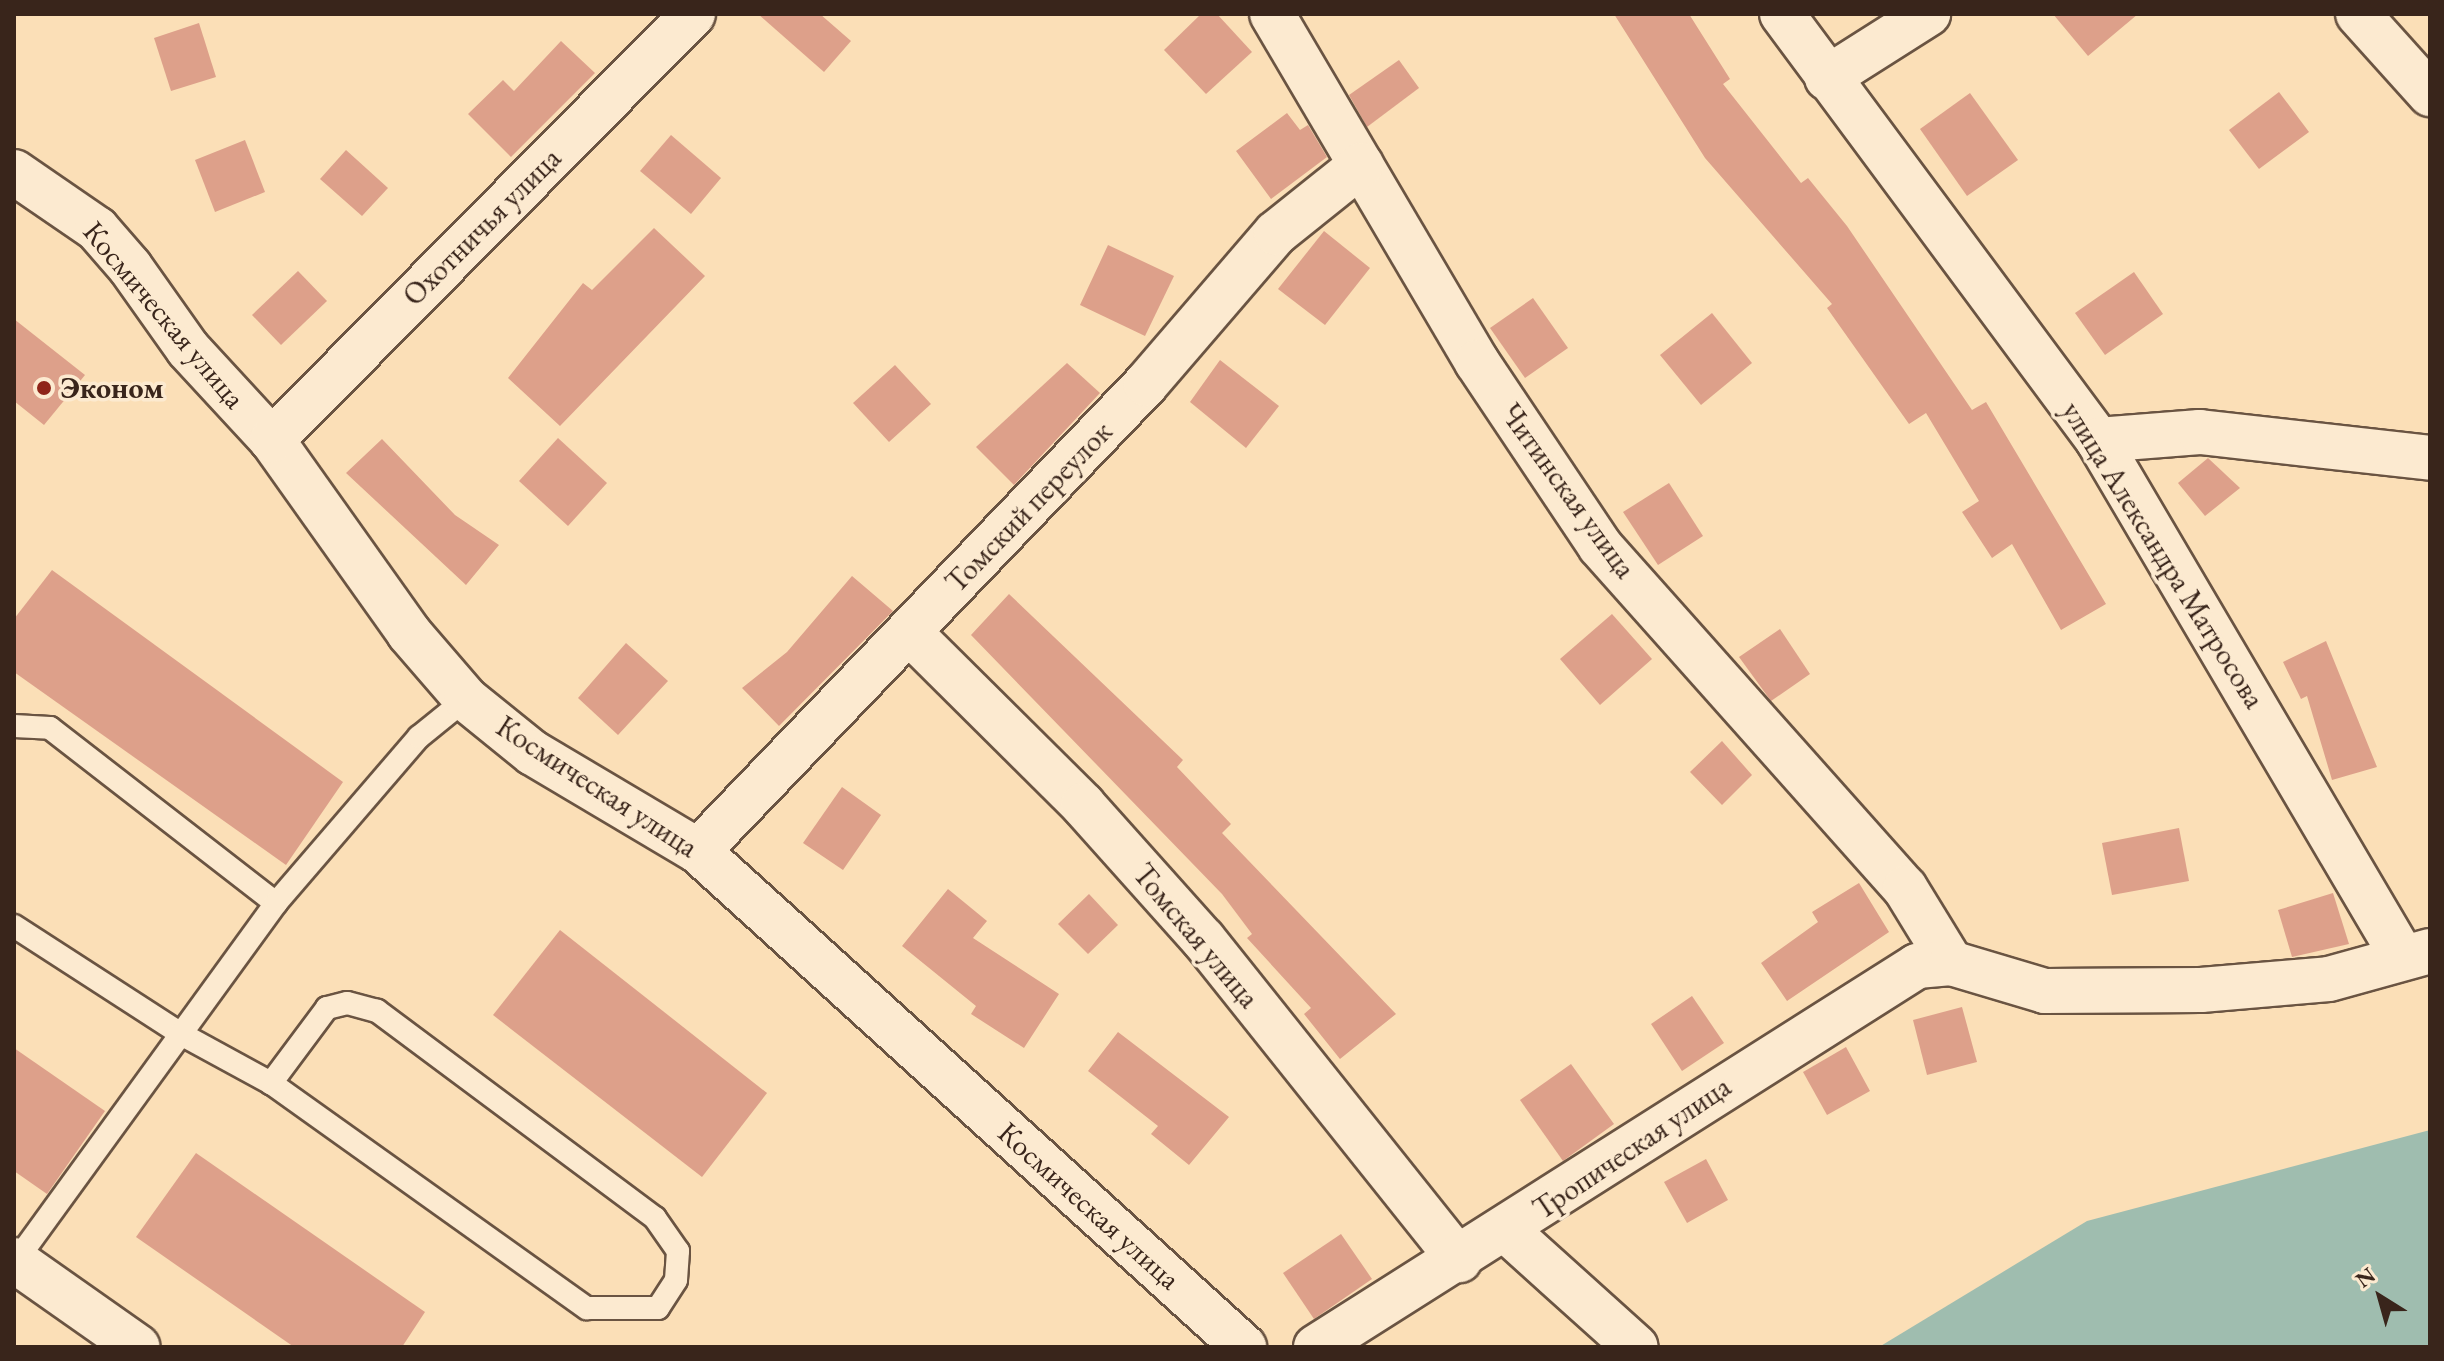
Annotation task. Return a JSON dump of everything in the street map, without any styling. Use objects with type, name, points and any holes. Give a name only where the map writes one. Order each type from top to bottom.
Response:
[{"type":"street","name":"Охотничья улица","points":[[272,440],[693,14]]},
{"type":"street","name":"Читинская улица","points":[[1272,14],[1477,362],[1600,546],[1905,888],[1951,963]]},
{"type":"street","name":"улица Александра Матросова","points":[[1782,14],[2098,440],[2417,955]]},
{"type":"street","points":[[1827,78],[1928,14]]},
{"type":"street","points":[[2358,14],[2430,94]]},
{"type":"street","name":"Томский переулок","points":[[698,851],[1146,384],[1276,233],[1361,165]]},
{"type":"street","name":"Космическая улица","points":[[14,172],[97,229],[188,349],[272,440],[466,699],[533,753],[698,851],[1244,1347]]},
{"type":"street","points":[[2098,440],[2200,432],[2430,458]]},
{"type":"street","name":"Томская улица","points":[[910,633],[1083,805],[1203,939],[1459,1260]]},
{"type":"street","points":[[1951,963],[2045,991],[2154,990],[2329,979],[2417,955]]},
{"type":"street","name":"Тропическая улица","points":[[1316,1347],[1507,1231],[1882,981],[1917,966],[1951,963]]},
{"type":"street","points":[[1507,1231],[1636,1347]]},
{"type":"street","points":[[15,1261],[138,1347]]},
{"type":"lane","points":[[15,1261],[276,903],[419,737],[466,699]]},
{"type":"lane","points":[[14,726],[50,728],[276,903]]},
{"type":"lane","points":[[14,926],[181,1034],[271,1083],[587,1308],[658,1308],[676,1280],[678,1251],[655,1218],[377,1011],[347,1003],[327,1008],[271,1083]]},
{"type":"shaded area","points":[[2430,1130],[2430,1347],[1879,1347],[2087,1221]]},
{"type":"building","points":[[758,14],[820,14],[851,41],[824,72]]},
{"type":"building","points":[[1201,14],[1217,14],[1252,52],[1206,94],[1164,50]]},
{"type":"building","points":[[1614,14],[1689,14],[1730,79],[1723,84],[1801,183],[1808,178],[1847,226],[1972,410],[1986,402],[2106,604],[2061,630],[2012,544],[1992,558],[1962,512],[1979,501],[1926,413],[1909,424],[1827,308],[1832,304],[1705,158]]},
{"type":"building","points":[[2053,14],[2138,14],[2088,56]]},
{"type":"building","points":[[199,23],[216,77],[171,91],[154,38]]},
{"type":"building","points":[[561,41],[595,73],[511,157],[468,114],[503,80],[514,91]]},
{"type":"building","points":[[1399,60],[1419,88],[1367,127],[1349,95]]},
{"type":"building","points":[[2279,92],[2309,132],[2259,169],[2229,130]]},
{"type":"building","points":[[1970,93],[2018,160],[1967,196],[1920,129]]},
{"type":"building","points":[[1287,113],[1300,130],[1308,125],[1327,157],[1271,199],[1236,151]]},
{"type":"building","points":[[671,135],[721,178],[691,214],[640,171]]},
{"type":"building","points":[[245,140],[265,192],[215,212],[195,160]]},
{"type":"building","points":[[346,150],[388,188],[362,216],[320,179]]},
{"type":"building","points":[[654,228],[705,276],[560,426],[508,378],[583,283],[592,290]]},
{"type":"building","points":[[1324,231],[1370,268],[1325,325],[1278,289]]},
{"type":"building","points":[[1108,245],[1174,276],[1145,336],[1080,305]]},
{"type":"building","points":[[298,271],[327,301],[281,345],[252,315]]},
{"type":"building","points":[[2134,272],[2163,314],[2105,355],[2075,313]]},
{"type":"building","points":[[1533,298],[1568,348],[1525,378],[1490,328]]},
{"type":"building","points":[[1712,313],[1752,363],[1701,405],[1660,355]]},
{"type":"building","name":"Эконом","points":[[14,319],[85,375],[44,425],[14,401]]},
{"type":"building","points":[[1220,360],[1279,406],[1246,448],[1190,402]]},
{"type":"building","points":[[1067,363],[1100,393],[1014,485],[976,447]]},
{"type":"building","points":[[895,365],[931,404],[889,442],[853,403]]},
{"type":"building","points":[[558,438],[607,483],[568,526],[519,481]]},
{"type":"building","points":[[382,439],[455,515],[499,545],[466,585],[346,473]]},
{"type":"building","points":[[2208,458],[2240,488],[2205,516],[2178,483]]},
{"type":"building","points":[[1669,483],[1703,536],[1658,565],[1623,512]]},
{"type":"building","points":[[52,570],[343,782],[286,865],[14,672],[14,619]]},
{"type":"building","points":[[852,576],[893,611],[779,726],[742,688],[787,652]]},
{"type":"building","points":[[1009,594],[1183,760],[1177,767],[1231,824],[1222,833],[1396,1014],[1340,1059],[1304,1014],[1311,1008],[1247,938],[1252,934],[1222,894],[971,635]]},
{"type":"building","points":[[1612,614],[1652,659],[1600,705],[1560,659]]},
{"type":"building","points":[[1780,629],[1810,674],[1771,701],[1739,657]]},
{"type":"building","points":[[2326,641],[2377,767],[2332,780],[2307,696],[2301,699],[2283,662]]},
{"type":"building","points":[[626,643],[668,681],[618,735],[578,698]]},
{"type":"building","points":[[1722,741],[1752,775],[1722,805],[1690,772]]},
{"type":"building","points":[[842,787],[881,815],[843,870],[803,843]]},
{"type":"building","points":[[2179,828],[2189,881],[2112,895],[2102,843]]},
{"type":"building","points":[[1859,883],[1889,932],[1787,1001],[1761,963],[1818,922],[1812,912]]},
{"type":"building","points":[[948,889],[987,921],[973,938],[1059,994],[1024,1048],[971,1014],[976,1006],[902,946]]},
{"type":"building","points":[[2333,893],[2349,944],[2292,957],[2278,910]]},
{"type":"building","points":[[1089,894],[1118,925],[1088,954],[1058,924]]},
{"type":"building","points":[[560,930],[767,1093],[702,1177],[493,1015]]},
{"type":"building","points":[[1692,996],[1724,1043],[1682,1071],[1651,1024]]},
{"type":"building","points":[[1962,1007],[1977,1062],[1927,1075],[1913,1020]]},
{"type":"building","points":[[1118,1032],[1229,1117],[1189,1165],[1151,1134],[1158,1126],[1088,1071]]},
{"type":"building","points":[[1846,1047],[1870,1091],[1827,1115],[1803,1072]]},
{"type":"building","points":[[14,1048],[105,1111],[47,1194],[14,1171]]},
{"type":"building","points":[[1571,1064],[1614,1124],[1563,1161],[1520,1100]]},
{"type":"building","points":[[196,1153],[425,1312],[402,1347],[294,1347],[136,1237]]},
{"type":"building","points":[[1706,1159],[1728,1200],[1687,1223],[1664,1182]]},
{"type":"building","points":[[1341,1234],[1372,1279],[1314,1319],[1283,1273]]},
{"type":"place","name":"Эконом","points":[[44,388]]}]
